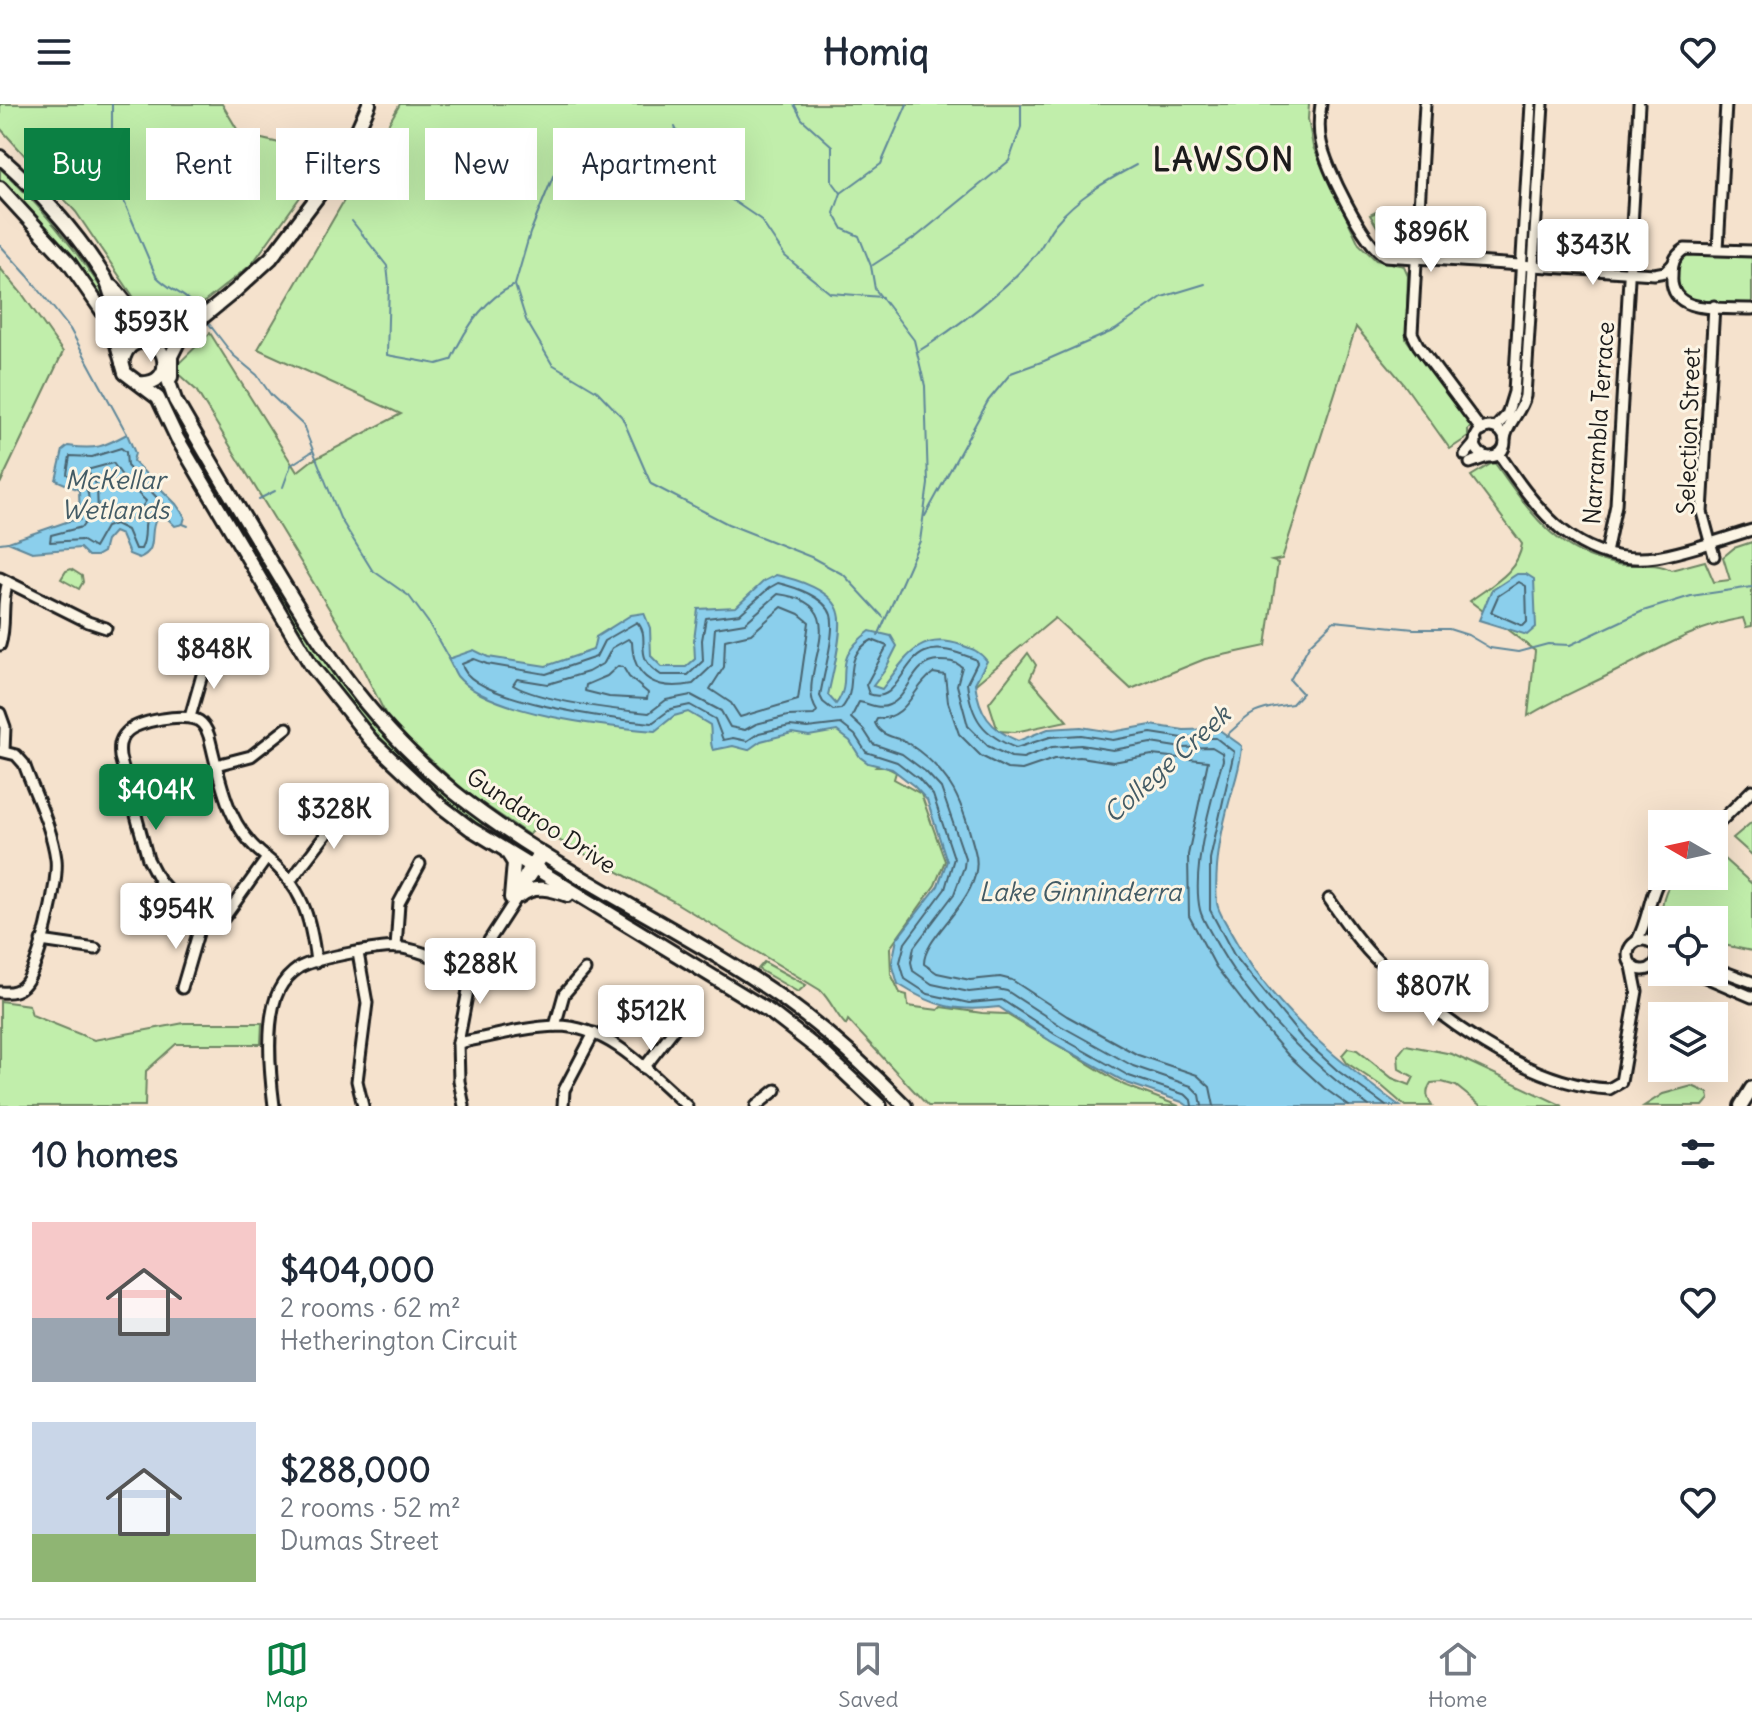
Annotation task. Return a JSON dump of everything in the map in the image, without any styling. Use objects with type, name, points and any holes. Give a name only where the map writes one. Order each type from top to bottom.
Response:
[{"type":"main road","points":[[175,400],[169,365],[182,334],[271,258],[327,184],[353,140],[369,104]]},
{"type":"main road","points":[[0,157],[59,215],[106,281],[141,320],[166,336],[182,334]]},
{"type":"main road","points":[[0,188],[69,263],[105,315],[128,377],[137,383],[151,383],[164,368],[162,351],[128,327],[106,281]]},
{"type":"main road","points":[[122,363],[125,352],[131,346],[141,341],[149,342]]},
{"type":"main road","name":"Gundaroo Drive","points":[[164,368],[175,400],[308,627],[357,695],[390,733],[485,816],[781,998],[832,1037],[905,1106]]},
{"type":"main road","name":"Gundaroo Drive","points":[[137,383],[158,398],[180,444],[280,616],[337,700],[371,740],[441,806],[590,903],[769,1011],[827,1056],[880,1106]]},
{"type":"main road","points":[[506,850],[514,863],[513,902]]},
{"type":"main road","points":[[513,902],[529,889],[537,888],[590,903]]},
{"type":"main road","points":[[1741,1106],[1752,1088]]},
{"type":"street","points":[[1321,104],[1319,130],[1324,153],[1362,230],[1381,254],[1416,260],[1654,274],[1665,272],[1673,264]]},
{"type":"street","points":[[1425,104],[1412,321],[1414,337],[1482,431]]},
{"type":"street","points":[[1531,104],[1513,398],[1507,415],[1495,428],[1482,431],[1467,459],[1499,454],[1504,447],[1508,426],[1521,412],[1525,396],[1543,104]]},
{"type":"street","name":"Narrambla Terrace","points":[[1606,553],[1616,505],[1639,104]]},
{"type":"street","points":[[1718,249],[1726,104]]},
{"type":"street","points":[[1671,286],[1673,264],[1677,255],[1685,249],[1752,251]]},
{"type":"street","points":[[1654,274],[1664,278],[1675,296],[1684,303],[1752,309]]},
{"type":"street","name":"Selection Street","points":[[1714,306],[1702,512],[1714,556]]},
{"type":"street","points":[[1495,428],[1505,439]]},
{"type":"street","points":[[1476,442],[1479,453],[1487,457]]},
{"type":"street","points":[[1499,454],[1556,527],[1606,553],[1626,557],[1656,556],[1752,530]]},
{"type":"street","points":[[0,645],[4,580],[106,628]]},
{"type":"street","points":[[190,717],[202,675],[223,657]]},
{"type":"street","points":[[0,713],[5,727],[2,751],[16,755],[24,764],[55,852],[56,887],[26,982],[16,990],[0,992]]},
{"type":"street","points":[[267,858],[227,915],[217,922],[201,923],[188,914],[151,867],[142,844],[119,753],[123,736],[136,725],[178,716],[198,720],[208,732],[233,819],[248,841],[267,858],[291,880],[307,909],[316,962]]},
{"type":"street","points":[[216,765],[251,756],[287,728]]},
{"type":"street","points":[[1728,814],[1752,790]]},
{"type":"street","points":[[291,880],[351,802]]},
{"type":"street","points":[[464,1106],[459,1081],[458,1043],[462,1008],[473,973],[542,852]]},
{"type":"street","points":[[396,948],[399,903],[420,864]]},
{"type":"street","points":[[1329,899],[1378,961],[1447,1018],[1506,1056],[1569,1083],[1609,1089],[1621,1082],[1637,991],[1628,952],[1631,942],[1648,918]]},
{"type":"street","points":[[182,988],[201,923]]},
{"type":"street","points":[[41,941],[96,949]]},
{"type":"street","points":[[1631,942],[1648,941]]},
{"type":"street","points":[[274,1106],[271,1050],[275,1001],[283,983],[292,973],[316,962],[396,948],[423,953],[473,973]]},
{"type":"street","points":[[358,953],[367,1003],[357,1081],[363,1106]]},
{"type":"street","points":[[1619,956],[1641,971],[1648,969]]},
{"type":"street","points":[[555,1026],[564,994],[585,970]]},
{"type":"street","points":[[1728,973],[1752,982]]},
{"type":"street","points":[[1637,991],[1648,976]]},
{"type":"street","points":[[1726,986],[1752,997]]},
{"type":"street","points":[[644,1068],[678,1024]]},
{"type":"street","points":[[458,1043],[555,1026],[594,1033],[618,1046],[687,1106]]},
{"type":"street","points":[[563,1106],[564,1090],[594,1033]]},
{"type":"street","points":[[756,1106],[776,1090]]},
{"type":"green space","points":[[0,104],[222,104],[236,128],[146,128],[146,200],[260,200],[260,139],[276,142],[276,200],[298,200],[252,264],[174,325],[161,327],[139,305],[65,200],[130,200],[130,128],[24,128],[24,155],[0,128]]},
{"type":"green space","points":[[400,104],[1309,104],[1313,147],[1359,244],[1376,260],[1404,266],[1408,275],[1406,339],[1472,427],[1468,429],[1468,437],[1450,449],[1403,383],[1356,327],[1282,559],[1272,561],[1278,563],[1266,646],[1205,659],[1131,689],[1055,618],[876,767],[886,767],[896,772],[894,779],[921,794],[945,861],[935,885],[890,948],[891,974],[900,993],[907,995],[908,1006],[1006,1014],[1124,1085],[1179,1106],[928,1106],[848,1020],[846,1025],[820,990],[673,901],[536,828],[529,835],[466,792],[390,723],[350,643],[196,390],[176,372],[175,367],[210,333],[297,472],[311,461],[401,414],[258,349],[344,200],[409,200],[409,128],[386,128]]},
{"type":"green space","points":[[0,168],[24,191],[24,200],[32,200],[38,207],[88,269],[132,336],[123,343],[100,298],[70,257],[0,182]]},
{"type":"green space","points":[[1386,207],[1404,208],[1403,244],[1386,238],[1370,215]]},
{"type":"green space","points":[[1692,252],[1752,255],[1752,304],[1690,300],[1679,294],[1674,267],[1681,258]]},
{"type":"green space","points":[[0,268],[63,352],[0,484]]},
{"type":"green space","points":[[190,437],[303,627],[329,665],[418,771],[482,823],[480,829],[424,785],[365,726],[319,668],[183,440]]},
{"type":"green space","points":[[1494,462],[1545,527],[1575,550],[1594,558],[1616,564],[1652,565],[1671,570],[1705,561],[1714,582],[1730,580],[1723,557],[1734,548],[1752,542],[1752,626],[1746,627],[1743,618],[1698,631],[1528,716],[1535,651],[1470,601],[1509,571],[1522,544],[1471,476]]},
{"type":"green space","points":[[71,569],[82,576],[79,589],[61,579]]},
{"type":"green space","points":[[1028,653],[1036,665],[1030,679],[1067,721],[1015,732],[998,731],[989,703]]},
{"type":"green space","points":[[1752,822],[1752,855],[1733,838]]},
{"type":"green space","points":[[1728,863],[1752,884],[1752,951],[1728,946],[1728,906],[1663,906],[1666,890],[1728,890]]},
{"type":"green space","points":[[764,962],[806,985],[798,992],[758,969]]},
{"type":"green space","points":[[0,1001],[29,1005],[32,1015],[94,1040],[184,1023],[262,1023],[261,1044],[176,1044],[146,1071],[145,1106],[0,1106]]},
{"type":"green space","points":[[1406,1045],[1452,1054],[1563,1106],[1481,1106],[1456,1086],[1442,1082],[1429,1086],[1427,1094],[1432,1106],[1405,1106],[1347,1063],[1342,1055],[1348,1048],[1357,1050],[1392,1078],[1410,1085],[1414,1077],[1399,1069],[1398,1055]]},
{"type":"green space","points":[[1692,1086],[1708,1093],[1709,1099],[1703,1106],[1644,1106],[1663,1094]]},
{"type":"water","name":"McKellar Wetlands","points":[[127,434],[135,453],[133,461],[176,504],[185,517],[183,524],[175,526],[166,517],[157,518],[151,546],[139,558],[129,554],[121,535],[114,532],[106,541],[103,552],[96,556],[88,556],[80,548],[32,552],[8,542],[80,520],[79,490],[56,480],[63,450],[68,446],[99,446]]},
{"type":"water","points":[[1517,574],[1526,574],[1534,579],[1536,627],[1527,635],[1479,620],[1491,591]]},
{"type":"water","name":"Lake Ginninderra","points":[[776,575],[822,592],[839,613],[837,654],[828,695],[836,704],[844,686],[849,652],[870,631],[891,636],[897,646],[873,686],[882,689],[905,659],[923,645],[946,641],[978,653],[987,661],[975,683],[979,703],[993,725],[1018,741],[1048,729],[1081,727],[1112,732],[1151,725],[1184,730],[1218,729],[1242,746],[1219,851],[1216,890],[1219,910],[1246,958],[1283,1006],[1327,1049],[1400,1106],[1188,1106],[1127,1083],[1052,1042],[999,1007],[958,1008],[923,998],[898,984],[892,963],[897,939],[938,886],[947,861],[927,800],[892,769],[868,763],[837,731],[809,736],[792,733],[761,741],[748,750],[733,746],[713,750],[710,725],[688,712],[674,716],[655,731],[579,722],[521,709],[472,689],[457,676],[448,659],[474,650],[488,657],[546,666],[593,650],[596,637],[631,615],[644,613],[650,628],[651,656],[662,667],[686,667],[695,659],[698,609],[736,607],[764,581]]},
{"type":"waterway","points":[[112,104],[112,163],[123,199],[156,276],[200,312]]},
{"type":"waterway","points":[[794,104],[802,119],[832,146],[832,181],[841,193],[834,213],[843,229],[859,236],[871,266],[875,289],[914,340],[925,386],[928,484],[920,541],[878,636]]},
{"type":"waterway","points":[[841,193],[881,164],[907,104]]},
{"type":"waterway","points":[[873,265],[916,237],[1009,161],[1021,127],[1021,104]]},
{"type":"waterway","points":[[675,127],[691,164],[726,196],[760,219],[785,256],[809,276],[830,293],[882,297]]},
{"type":"waterway","points":[[917,352],[964,320],[1011,280],[1036,254],[1053,227],[1083,197],[1136,165]]},
{"type":"waterway","points":[[553,176],[530,233],[515,285],[526,320],[552,364],[597,391],[622,417],[651,484],[728,524],[811,557],[844,575],[883,617]]},
{"type":"waterway","points":[[352,221],[387,266],[387,355],[437,364],[451,360],[484,307],[513,286]]},
{"type":"waterway","points":[[0,245],[70,329],[127,434]]},
{"type":"waterway","points":[[925,516],[988,401],[1011,373],[1115,330],[1162,297],[1205,284]]},
{"type":"waterway","points":[[206,320],[233,355],[257,375],[271,395],[303,425],[340,518],[372,570],[409,596],[449,659]]},
{"type":"waterway","points":[[283,487],[291,465],[313,451]]},
{"type":"waterway","points":[[259,499],[275,491]]},
{"type":"waterway","points":[[183,524],[188,526]]},
{"type":"waterway","points":[[0,543],[8,542]]},
{"type":"waterway","name":"College Creek","points":[[1226,736],[1255,712],[1292,704],[1302,693],[1290,680],[1310,644],[1334,621],[1414,629],[1449,629],[1468,635],[1490,648],[1518,652],[1548,644],[1570,645],[1643,611],[1691,596],[1752,587]]},
{"type":"district","name":"LAWSON","points":[[1224,160]]}]
